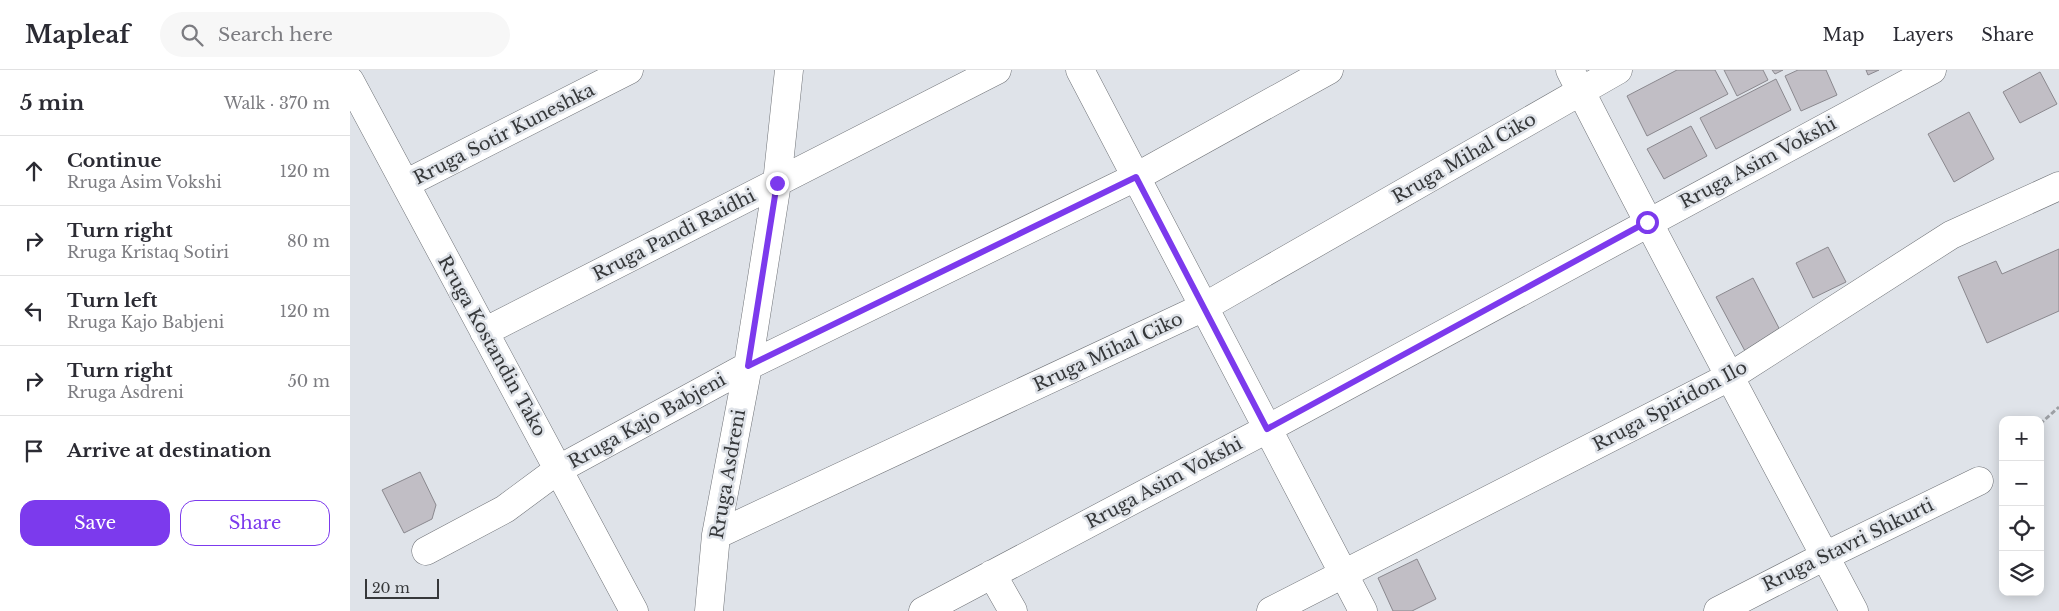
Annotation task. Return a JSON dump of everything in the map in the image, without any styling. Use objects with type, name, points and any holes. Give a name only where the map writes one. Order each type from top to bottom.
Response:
[{"type":"street","name":"Rruga Sotir Kuneshka","points":[[405,184],[629,70]]},
{"type":"street","name":"Rruga Asdreni","points":[[709,611],[716,535],[748,366],[777,183],[789,70]]},
{"type":"street","name":"Rruga Pandi Raidhi","points":[[484,332],[997,70]]},
{"type":"street","points":[[1080,70],[1363,611]]},
{"type":"street","name":"Rruga Kajo Babjeni","points":[[426,550],[505,509],[559,469],[748,366],[1136,177],[1329,70]]},
{"type":"street","name":"Rruga Mihal Ciko","points":[[716,535],[1204,307],[1575,80],[1618,70]]},
{"type":"street","name":"Rruga Asim Vokshi","points":[[923,611],[1267,429],[1647,222],[1932,70]]},
{"type":"street","points":[[1575,80],[1647,222],[1731,376],[1854,611]]},
{"type":"street","name":"Rruga Kostandin Tako","points":[[350,82],[634,611]]},
{"type":"street","name":"Rruga Spiridon Ilo","points":[[1271,611],[1731,376],[1951,235],[2059,186]]},
{"type":"street","name":"Rruga Stavri Shkurti","points":[[1718,611],[1824,556],[1979,481]]},
{"type":"street","points":[[992,574],[1013,611]]},
{"type":"path","points":[[2044,420],[2059,407]]},
{"type":"building","points":[[1677,70],[1715,70],[1728,94],[1647,136],[1627,96]]},
{"type":"building","points":[[1724,70],[1763,70],[1768,80],[1737,96]]},
{"type":"building","points":[[1772,70],[1783,70],[1775,74]]},
{"type":"building","points":[[1798,70],[1826,70],[1837,95],[1801,111],[1785,76]]},
{"type":"building","points":[[1866,70],[1879,70],[1868,75]]},
{"type":"building","points":[[2040,72],[2057,104],[2020,123],[2003,92]]},
{"type":"building","points":[[1776,79],[1791,110],[1716,149],[1700,118]]},
{"type":"building","points":[[1969,112],[1994,159],[1954,182],[1928,134]]},
{"type":"building","points":[[1691,126],[1707,156],[1664,179],[1647,149]]},
{"type":"building","points":[[1828,247],[1846,282],[1813,298],[1796,263]]},
{"type":"building","points":[[2059,249],[2059,311],[1987,343],[1958,277],[1996,261],[2002,274]]},
{"type":"building","points":[[1753,278],[1781,332],[1745,351],[1716,297]]},
{"type":"building","points":[[420,472],[436,505],[432,519],[404,533],[382,490]]},
{"type":"building","points":[[1417,559],[1436,599],[1412,611],[1393,611],[1378,578]]},
{"type":"route","points":[[777,183],[748,366],[1136,177],[1267,429],[1647,222]]}]
